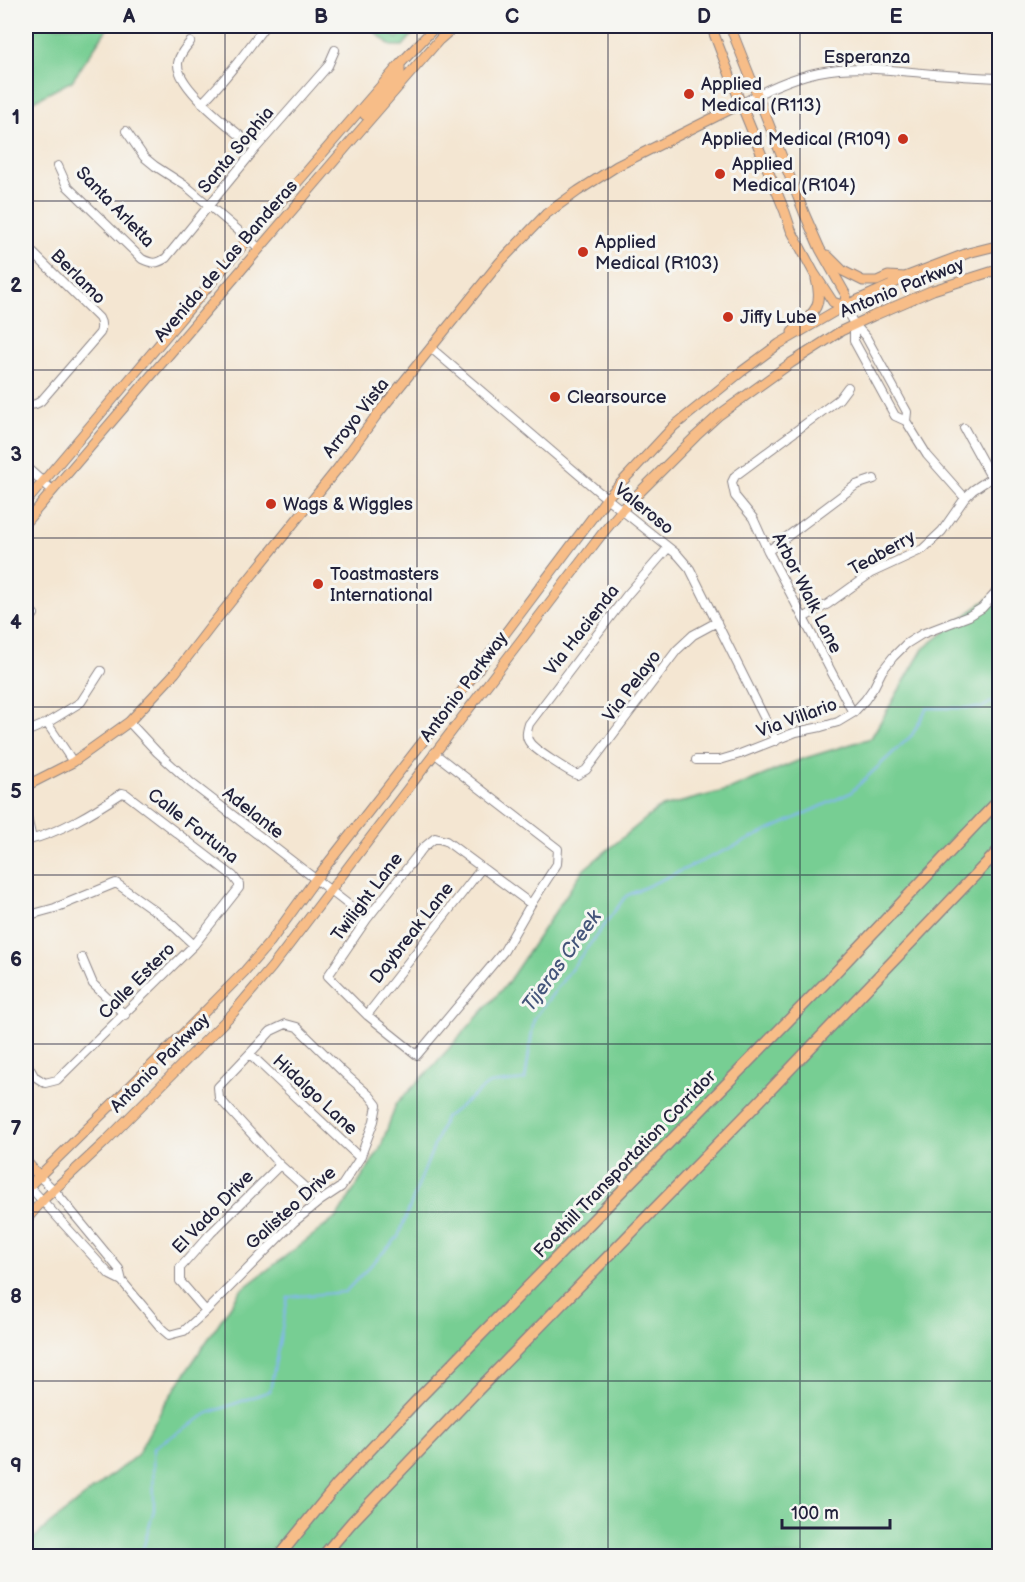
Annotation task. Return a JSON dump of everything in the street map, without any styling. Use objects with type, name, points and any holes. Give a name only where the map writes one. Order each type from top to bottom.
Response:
[{"type":"highway","name":"Foothill Transportation Corridor","points":[[279,1557],[336,1486],[422,1395],[832,976],[999,799]]},
{"type":"highway","points":[[323,1557],[392,1480],[761,1100],[999,849]]},
{"type":"main road","name":"Avenida de Las Banderas","points":[[26,502],[249,238],[400,64],[436,26]]},
{"type":"main road","points":[[410,73],[412,58],[443,26]]},
{"type":"main road","name":"Avenida de Las Banderas","points":[[26,522],[345,148],[439,40],[455,26]]},
{"type":"main road","points":[[711,26],[791,230],[833,302],[844,306],[846,295],[820,249],[794,190],[780,149],[730,26]]},
{"type":"main road","points":[[345,148],[350,134],[400,72],[400,64]]},
{"type":"main road","name":"Arroyo Vista","points":[[26,786],[72,762],[129,722],[159,691],[192,653],[376,416],[500,262],[546,214],[617,166],[741,104]]},
{"type":"main road","name":"Antonio Parkway","points":[[27,1185],[40,1177],[117,1101],[244,972],[270,942],[607,498],[674,426],[779,344],[844,306],[905,277],[968,253],[999,245]]},
{"type":"main road","points":[[820,249],[843,271],[863,281],[877,281],[888,276],[905,277]]},
{"type":"main road","name":"Antonio Parkway","points":[[26,1220],[43,1200],[109,1138],[233,1013],[272,967],[622,510],[677,453],[719,415],[831,337],[854,324],[933,290],[999,269]]},
{"type":"main road","points":[[779,344],[815,309],[820,296],[814,273]]},
{"type":"main road","points":[[26,1161],[40,1177]]},
{"type":"street","points":[[202,103],[243,56],[264,26]]},
{"type":"street","points":[[189,42],[180,56],[181,76],[212,113],[256,148]]},
{"type":"street","name":"Santa Sophia","points":[[154,263],[166,258],[256,148],[328,66],[335,50]]},
{"type":"street","name":"Esperanza","points":[[741,104],[780,84],[813,73],[840,69],[887,69],[999,78]]},
{"type":"street","points":[[126,131],[144,157],[186,186],[259,248]]},
{"type":"street","name":"Santa Arletta","points":[[58,166],[68,186],[142,258],[154,263]]},
{"type":"street","name":"Berlamo","points":[[26,246],[99,318],[102,328],[41,401],[35,405],[26,402]]},
{"type":"street","points":[[844,306],[854,324],[866,337],[907,412],[906,421]]},
{"type":"street","points":[[854,324],[854,341],[895,416],[906,421],[927,455],[965,498]]},
{"type":"street","name":"Valeroso","points":[[431,348],[607,498],[678,555],[690,569],[776,741]]},
{"type":"street","name":"Arbor Walk Lane","points":[[848,387],[839,399],[735,476],[732,482],[735,496],[753,518],[853,713]]},
{"type":"street","points":[[964,428],[991,477]]},
{"type":"street","points":[[26,467],[52,490]]},
{"type":"street","name":"Teaberry","points":[[803,618],[828,604],[871,573],[923,549],[942,531],[965,498],[999,472]]},
{"type":"street","points":[[768,551],[856,485],[874,479]]},
{"type":"street","name":"Via Hacienda","points":[[577,775],[567,771],[530,743],[526,734],[529,724],[627,595],[668,548]]},
{"type":"street","name":"Via Villario","points":[[696,760],[720,760],[796,732],[821,728],[838,722],[853,713],[865,700],[882,671],[906,644],[922,634],[982,608],[999,586]]},
{"type":"street","points":[[26,625],[34,614]]},
{"type":"street","name":"Via Pelayo","points":[[577,775],[586,770],[677,650],[693,634],[717,622]]},
{"type":"street","points":[[26,732],[47,723],[81,702],[101,671]]},
{"type":"street","name":"Adelante","points":[[129,722],[191,783],[367,919]]},
{"type":"street","points":[[47,723],[72,762]]},
{"type":"street","points":[[367,1015],[417,1055],[504,951],[557,864],[558,849],[434,753]]},
{"type":"street","name":"Calle Fortuna","points":[[29,840],[62,829],[122,793],[130,796],[238,880],[239,888]]},
{"type":"street","points":[[26,813],[29,840]]},
{"type":"street","name":"Twilight Lane","points":[[367,1015],[328,976],[367,919],[423,848],[435,838],[446,841],[481,868]]},
{"type":"street","points":[[481,868],[531,904]]},
{"type":"street","name":"Daybreak Lane","points":[[367,1015],[481,868]]},
{"type":"street","points":[[26,916],[55,908],[116,883],[165,918],[195,945]]},
{"type":"street","name":"Calle Estero","points":[[26,1062],[34,1076],[45,1083],[57,1080],[195,945],[239,888]]},
{"type":"street","points":[[82,958],[93,984],[125,1015]]},
{"type":"street","name":"Galisteo Drive","points":[[122,1281],[169,1335],[184,1331],[294,1222],[341,1187],[360,1158],[374,1121],[377,1105],[370,1096],[297,1027],[286,1024],[271,1031],[250,1054]]},
{"type":"street","points":[[250,1054],[218,1087],[219,1098],[280,1165],[320,1201]]},
{"type":"street","name":"Hidalgo Lane","points":[[250,1054],[360,1158]]},
{"type":"street","name":"El Vado Drive","points":[[206,1311],[180,1281],[180,1268],[211,1233],[280,1165]]},
{"type":"street","points":[[40,1177],[54,1190],[119,1269],[122,1281]]},
{"type":"street","points":[[27,1185],[110,1275],[122,1281]]},
{"type":"green space","points":[[26,26],[109,26],[72,81],[26,105]]},
{"type":"green space","points":[[368,26],[381,26],[397,38],[409,26],[417,26],[403,46],[391,46]]},
{"type":"green space","points":[[999,592],[999,1556],[26,1556],[26,1546],[47,1526],[137,1455],[164,1405],[241,1290],[337,1217],[380,1149],[396,1104],[506,985],[583,870],[659,808],[731,789],[802,759],[871,738],[923,649]]},
{"type":"waterway","name":"Tijeras Creek","points":[[141,1556],[154,1510],[153,1448],[209,1413],[270,1391],[288,1297],[345,1292],[398,1237],[445,1118],[489,1084],[525,1080],[534,1019],[626,896],[850,793],[912,735],[927,708],[982,708],[1000,696]]},
{"type":"place","name":"Applied Medical (R113)","points":[[689,94]]},
{"type":"place","name":"Applied Medical (R109)","points":[[903,139]]},
{"type":"place","name":"Applied Medical (R104)","points":[[720,174]]},
{"type":"place","name":"Applied Medical (R103)","points":[[583,252]]},
{"type":"place","name":"Jiffy Lube","points":[[728,317]]},
{"type":"place","name":"Clearsource","points":[[555,397]]},
{"type":"place","name":"Wags & Wiggles","points":[[271,504]]},
{"type":"place","name":"Toastmasters International","points":[[318,584]]}]
